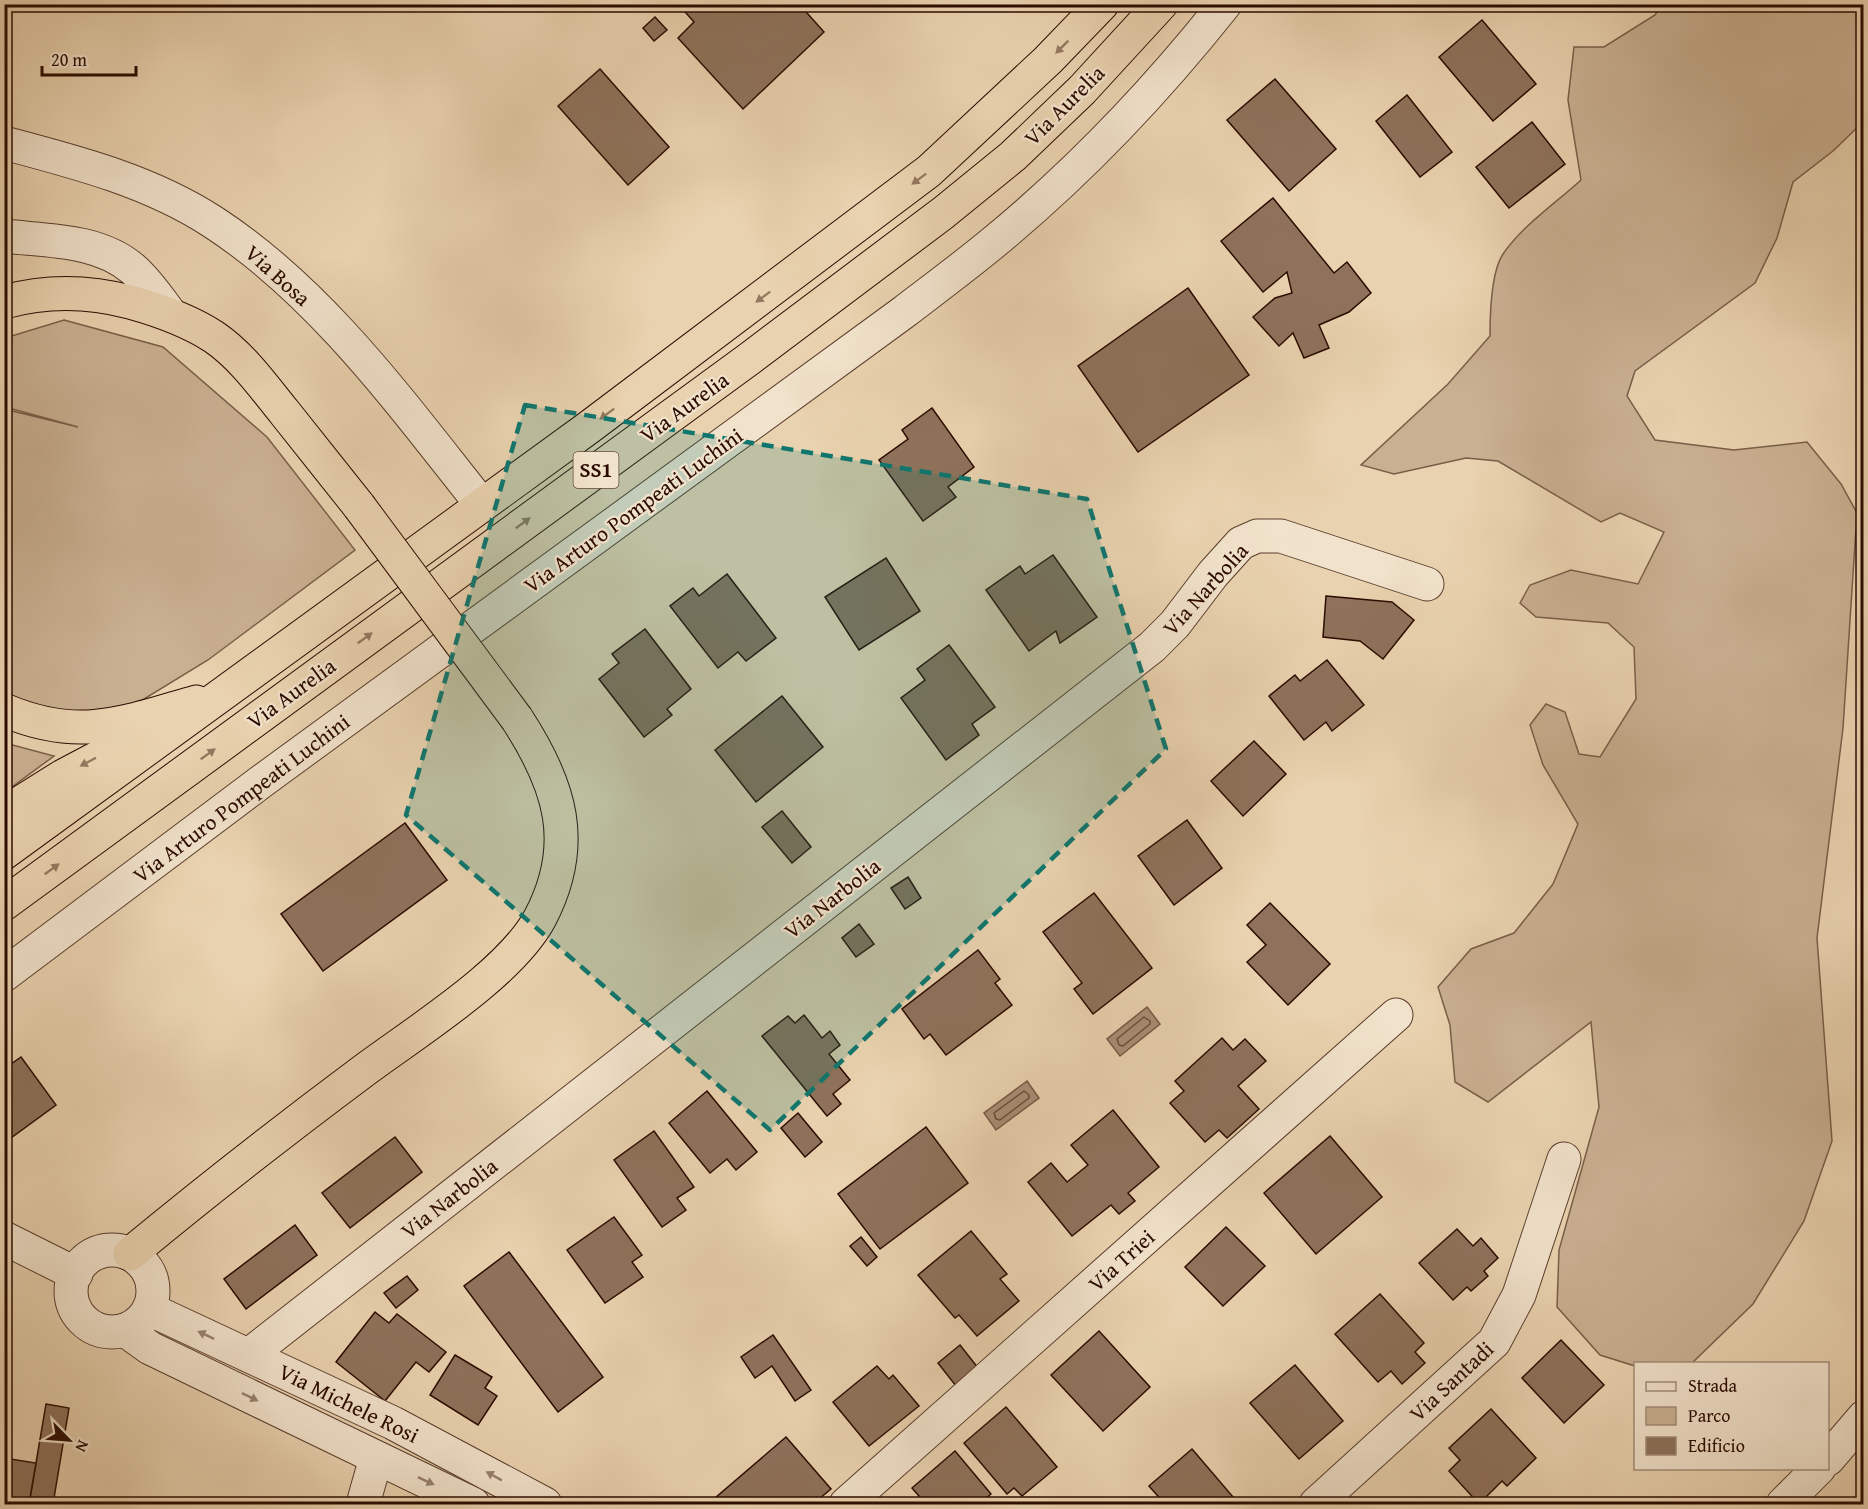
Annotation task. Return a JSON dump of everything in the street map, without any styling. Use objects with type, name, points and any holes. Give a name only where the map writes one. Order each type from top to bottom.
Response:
[{"type":"highway","name":"Via Aurelia","points":[[4,853],[215,697],[482,505],[929,171],[1048,60],[1102,4]]},
{"type":"highway","name":"Via Aurelia","points":[[4,904],[749,359],[943,213],[1013,156],[1082,90],[1161,4]]},
{"type":"highway","points":[[4,302],[38,295],[74,292],[110,297],[171,315],[215,338],[243,363],[359,506],[517,719],[543,761],[553,784],[562,828],[561,852],[549,899],[527,938],[485,980],[228,1172],[130,1254]]},
{"type":"highway","points":[[4,710],[51,725],[96,728],[215,697]]},
{"type":"highway","points":[[4,813],[70,772],[215,697]]},
{"type":"street","name":"Via Arturo Pompeati Luchini","points":[[4,975],[271,774],[904,312],[994,242],[1089,156],[1145,99],[1225,4]]},
{"type":"street","name":"Via Bosa","points":[[4,143],[107,173],[164,195],[212,221],[248,247],[325,317],[376,372],[482,505]]},
{"type":"street","points":[[4,236],[83,246],[118,258],[146,282],[171,315]]},
{"type":"street","name":"Via Narbolia","points":[[249,1355],[1152,647],[1175,624],[1213,574],[1241,543],[1257,536],[1281,536],[1427,584]]},
{"type":"street","name":"Via Triei","points":[[846,1504],[1396,1015]]},
{"type":"street","name":"Via Santadi","points":[[1316,1504],[1480,1357],[1499,1335],[1519,1295],[1564,1159]]},
{"type":"street","points":[[4,1238],[76,1274]]},
{"type":"street","points":[[118,1250],[130,1254],[141,1261],[153,1284],[137,1319],[112,1332],[99,1330],[82,1318],[72,1300],[72,1286],[76,1274],[93,1255],[118,1250]]},
{"type":"street","name":"Via Michele Rosi","points":[[137,1319],[249,1355],[393,1423],[545,1504]]},
{"type":"street","name":"Via Michele Rosi","points":[[137,1319],[150,1348],[473,1504]]},
{"type":"street","points":[[1829,1458],[1863,1417]]},
{"type":"street","points":[[363,1504],[376,1458]]},
{"type":"street","points":[[1783,1504],[1817,1470]]},
{"type":"highlighted area","points":[[525,405],[1087,499],[1166,749],[770,1130],[406,815]]},
{"type":"green space","points":[[1662,4],[1863,5],[1863,122],[1833,151],[1793,182],[1777,238],[1755,283],[1635,371],[1627,396],[1655,440],[1734,450],[1807,442],[1841,484],[1857,513],[1843,728],[1817,938],[1832,1141],[1804,1221],[1753,1304],[1693,1362],[1634,1362],[1634,1366],[1600,1355],[1557,1307],[1559,1250],[1599,1107],[1591,1022],[1488,1102],[1455,1082],[1450,1025],[1438,987],[1471,949],[1514,933],[1553,884],[1578,824],[1543,765],[1530,725],[1546,704],[1565,712],[1579,754],[1600,757],[1636,699],[1634,647],[1608,623],[1536,617],[1520,603],[1530,585],[1571,570],[1638,584],[1664,532],[1620,513],[1601,522],[1498,461],[1466,458],[1394,474],[1361,465],[1448,384],[1490,336],[1494,282],[1503,254],[1530,224],[1581,180],[1568,100],[1574,47],[1604,47],[1655,15]]},
{"type":"green space","points":[[64,320],[163,347],[267,437],[355,550],[208,660],[131,707],[97,718],[5,703],[4,409],[78,427],[5,407],[5,338]]},
{"type":"green space","points":[[5,743],[54,756],[5,792]]},
{"type":"water","points":[[1147,1007],[1160,1024],[1120,1056],[1107,1039]]},
{"type":"water","points":[[1027,1081],[1039,1098],[996,1130],[984,1113]]},
{"type":"building","points":[[678,4],[799,4],[824,32],[743,109],[678,38],[694,22]]},
{"type":"building","points":[[655,17],[667,30],[654,41],[643,28]]},
{"type":"building","points":[[1482,20],[1536,84],[1493,121],[1439,57]]},
{"type":"building","points":[[600,69],[669,147],[628,185],[558,106]]},
{"type":"building","points":[[1275,79],[1336,149],[1289,191],[1227,120]]},
{"type":"building","points":[[1407,95],[1452,152],[1420,177],[1376,121]]},
{"type":"building","points":[[1532,122],[1565,164],[1509,208],[1476,167]]},
{"type":"building","points":[[1273,198],[1334,273],[1347,262],[1371,293],[1349,312],[1319,325],[1329,348],[1304,358],[1293,333],[1279,346],[1253,317],[1275,298],[1292,293],[1287,272],[1263,292],[1221,241]]},
{"type":"building","points":[[1188,288],[1249,375],[1138,452],[1078,366]]},
{"type":"building","points":[[932,408],[974,467],[948,487],[956,497],[923,521],[879,460],[908,439],[902,430]]},
{"type":"building","points":[[1053,555],[1097,617],[1060,643],[1056,631],[1029,651],[986,590],[1020,566],[1025,574]]},
{"type":"building","points":[[886,558],[920,611],[859,650],[825,597]]},
{"type":"building","points":[[727,574],[776,638],[746,661],[738,652],[718,668],[670,606],[693,588],[699,596]]},
{"type":"building","points":[[1326,596],[1392,602],[1414,620],[1383,659],[1360,641],[1323,637]]},
{"type":"building","points":[[645,629],[691,689],[667,709],[672,715],[644,737],[599,679],[619,663],[612,654]]},
{"type":"building","points":[[949,645],[995,707],[972,724],[979,735],[946,760],[901,698],[925,680],[917,669]]},
{"type":"building","points":[[1327,660],[1364,705],[1332,731],[1326,722],[1304,740],[1269,696],[1295,675],[1300,681]]},
{"type":"building","points":[[782,696],[823,747],[756,802],[715,750]]},
{"type":"building","points":[[1254,741],[1286,774],[1243,816],[1211,781]]},
{"type":"building","points":[[782,811],[811,847],[792,863],[762,827]]},
{"type":"building","points":[[1187,820],[1222,868],[1174,905],[1138,856]]},
{"type":"building","points":[[405,823],[447,880],[323,971],[281,914]]},
{"type":"building","points":[[908,877],[921,898],[905,909],[891,888]]},
{"type":"building","points":[[1094,893],[1152,968],[1093,1014],[1074,989],[1082,983],[1043,932]]},
{"type":"building","points":[[1270,903],[1330,964],[1288,1005],[1247,962],[1266,945],[1247,925]]},
{"type":"building","points":[[859,924],[874,944],[856,957],[842,938]]},
{"type":"building","points":[[978,950],[1000,979],[995,983],[1012,1005],[946,1055],[930,1034],[924,1039],[902,1009]]},
{"type":"building","points":[[804,1015],[822,1038],[830,1031],[840,1045],[829,1054],[850,1080],[833,1094],[841,1104],[827,1116],[762,1036],[788,1016],[795,1023]]},
{"type":"building","points":[[1222,1038],[1233,1050],[1245,1039],[1266,1061],[1238,1086],[1259,1109],[1227,1138],[1219,1130],[1205,1142],[1170,1103],[1184,1091],[1175,1081]]},
{"type":"building","points":[[21,1057],[56,1105],[4,1143],[4,1069]]},
{"type":"building","points":[[707,1091],[757,1152],[736,1170],[727,1159],[710,1173],[669,1123]]},
{"type":"building","points":[[1113,1110],[1159,1167],[1128,1193],[1135,1201],[1119,1214],[1111,1205],[1072,1236],[1028,1182],[1051,1163],[1067,1182],[1088,1165],[1071,1145]]},
{"type":"building","points":[[798,1113],[822,1142],[805,1157],[781,1128]]},
{"type":"building","points":[[926,1127],[968,1183],[880,1249],[838,1194]]},
{"type":"building","points":[[654,1131],[694,1187],[677,1198],[686,1210],[662,1227],[614,1160]]},
{"type":"building","points":[[1330,1136],[1382,1197],[1316,1254],[1264,1193]]},
{"type":"building","points":[[395,1137],[422,1172],[350,1228],[322,1193]]},
{"type":"building","points":[[614,1217],[642,1255],[632,1262],[643,1277],[605,1303],[567,1250]]},
{"type":"building","points":[[295,1225],[317,1255],[246,1309],[224,1279]]},
{"type":"building","points":[[1226,1227],[1265,1266],[1223,1306],[1185,1267]]},
{"type":"building","points":[[1457,1229],[1473,1246],[1481,1238],[1498,1258],[1484,1271],[1488,1276],[1471,1291],[1467,1287],[1453,1300],[1419,1263]]},
{"type":"building","points":[[971,1231],[1007,1274],[1000,1279],[1019,1301],[977,1336],[959,1315],[955,1318],[918,1275]]},
{"type":"building","points":[[861,1237],[877,1257],[867,1266],[850,1246]]},
{"type":"building","points":[[509,1252],[603,1377],[558,1412],[464,1286]]},
{"type":"building","points":[[407,1276],[418,1290],[396,1308],[384,1293]]},
{"type":"building","points":[[1380,1294],[1424,1343],[1415,1352],[1425,1363],[1402,1384],[1391,1371],[1378,1382],[1335,1334]]},
{"type":"building","points":[[375,1312],[389,1323],[397,1314],[446,1352],[429,1372],[416,1362],[385,1401],[336,1362]]},
{"type":"building","points":[[1099,1331],[1150,1387],[1103,1431],[1051,1375]]},
{"type":"building","points":[[773,1335],[811,1390],[795,1401],[772,1366],[755,1378],[741,1357]]},
{"type":"building","points":[[1561,1340],[1604,1385],[1564,1423],[1522,1378]]},
{"type":"building","points":[[960,1345],[978,1368],[956,1386],[938,1363]]},
{"type":"building","points":[[455,1355],[492,1377],[485,1388],[497,1396],[478,1425],[430,1395]]},
{"type":"building","points":[[1295,1365],[1343,1421],[1299,1459],[1250,1403]]},
{"type":"building","points":[[877,1366],[889,1379],[893,1375],[919,1406],[869,1446],[833,1402]]},
{"type":"building","points":[[46,1404],[69,1408],[53,1504],[29,1504]]},
{"type":"building","points":[[1006,1407],[1057,1467],[1022,1496],[1014,1488],[1007,1494],[964,1443]]},
{"type":"building","points":[[1491,1409],[1536,1458],[1507,1486],[1502,1481],[1479,1504],[1449,1471],[1460,1460],[1449,1448]]},
{"type":"building","points":[[786,1437],[831,1489],[813,1504],[708,1504]]},
{"type":"building","points":[[1192,1449],[1239,1504],[1165,1504],[1149,1486]]},
{"type":"building","points":[[955,1451],[991,1494],[979,1504],[926,1504],[912,1488]]},
{"type":"building","points":[[4,1458],[36,1463],[29,1504],[4,1504]]}]
